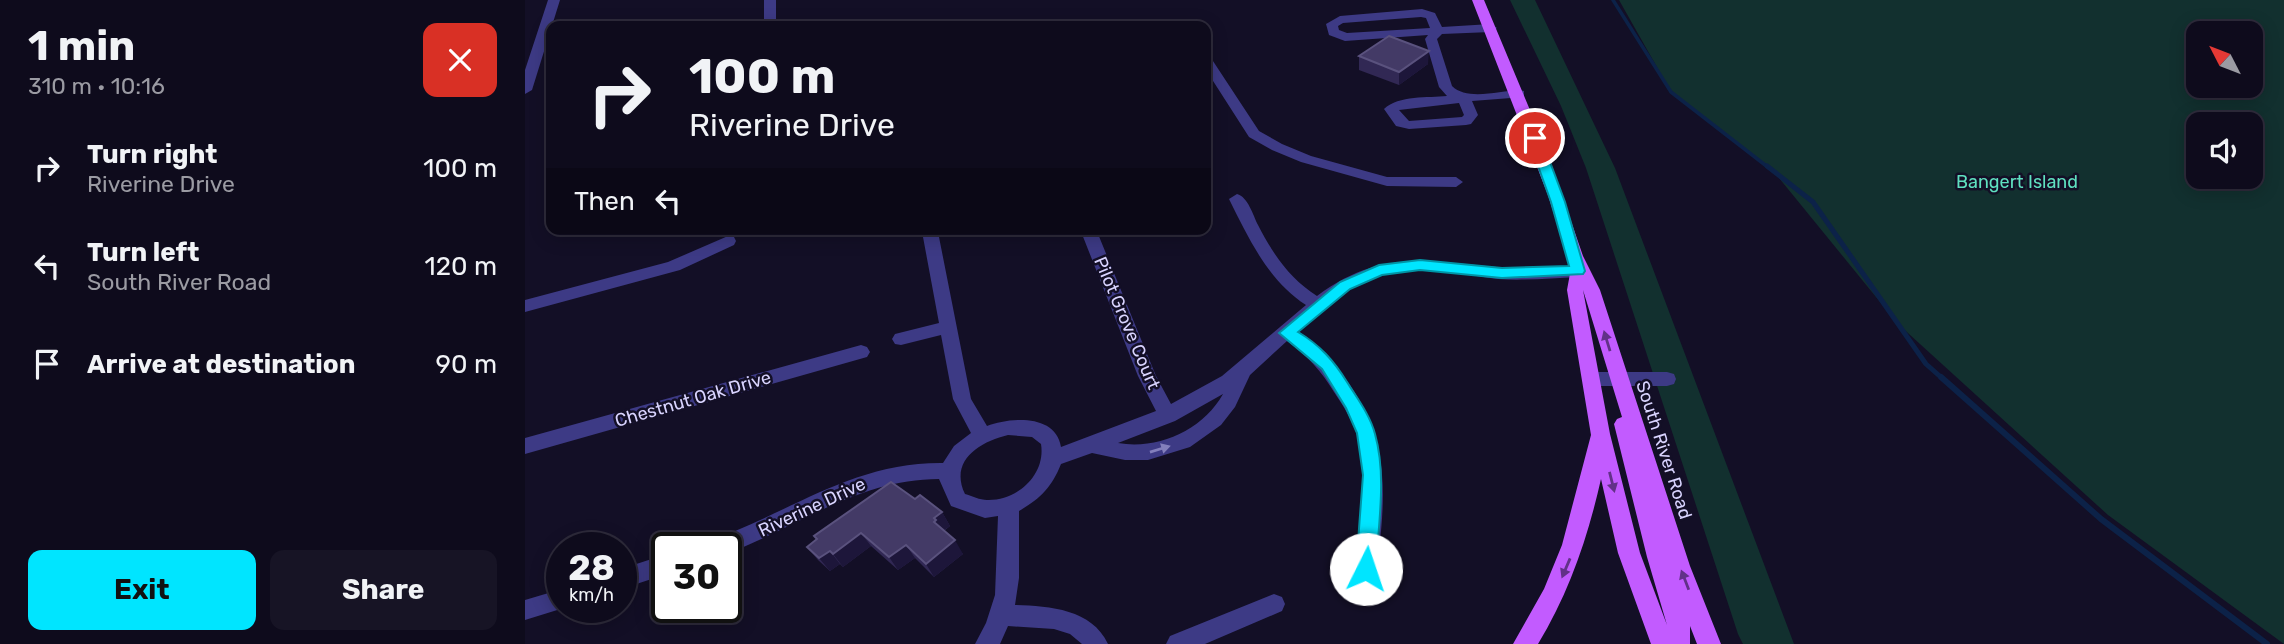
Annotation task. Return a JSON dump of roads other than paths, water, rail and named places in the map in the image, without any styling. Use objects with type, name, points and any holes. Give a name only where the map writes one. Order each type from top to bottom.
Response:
[{"type":"main road","name":"South River Road","points":[[1478,0],[1519,94],[1558,202],[1578,271],[1592,290],[1679,566],[1709,644]]},
{"type":"main road","name":"South River Road","points":[[1578,271],[1575,290],[1600,431],[1629,553],[1663,644]]},
{"type":"main road","points":[[1619,380],[1624,426],[1658,557],[1679,625],[1678,644]]},
{"type":"main road","points":[[1525,644],[1540,622],[1568,565],[1586,506],[1600,431]]},
{"type":"street","points":[[547,21],[554,0]]},
{"type":"street","points":[[770,0],[770,21]]},
{"type":"street","points":[[1438,31],[1431,16],[1422,13],[1345,19],[1332,24],[1333,32],[1342,37],[1491,28]]},
{"type":"street","points":[[525,90],[546,25]]},
{"type":"street","points":[[1438,31],[1431,39],[1446,87],[1464,98],[1470,117],[1461,121],[1409,125],[1401,122],[1391,109],[1399,105],[1464,98],[1519,94]]},
{"type":"street","points":[[1211,69],[1254,134],[1277,147],[1306,159],[1387,181],[1456,181]]},
{"type":"street","points":[[1237,199],[1278,274],[1292,289],[1319,305]]},
{"type":"street","name":"Pilot Grove Court","points":[[1090,235],[1147,376],[1168,416]]},
{"type":"street","points":[[931,237],[962,399],[982,435]]},
{"type":"street","points":[[525,306],[674,266],[728,241]]},
{"type":"street","points":[[1055,458],[1168,416],[1212,392],[1243,370],[1345,285],[1366,274],[1393,267],[1420,265],[1520,273],[1578,271]]},
{"type":"street","points":[[901,339],[948,327]]},
{"type":"street","points":[[1287,333],[1306,345],[1328,365],[1353,405],[1366,433],[1372,475],[1364,595]]},
{"type":"street","name":"Chestnut Oak Drive","points":[[525,446],[861,352]]},
{"type":"street","points":[[1093,445],[1135,453],[1156,450],[1181,440],[1206,426],[1223,410],[1243,370]]},
{"type":"street","points":[[1592,379],[1667,379]]},
{"type":"street","points":[[1008,427],[1032,428],[1049,440],[1054,448],[1055,458],[1048,475],[1039,486],[1009,506],[986,509],[963,503],[952,491],[950,471],[964,447],[982,435],[1008,427]]},
{"type":"street","name":"Riverine Drive","points":[[742,539],[866,481],[906,472],[950,471]]},
{"type":"street","points":[[987,644],[1003,615],[1009,580],[1009,506]]},
{"type":"street","points":[[525,610],[546,603]]},
{"type":"street","points":[[1178,644],[1274,604]]},
{"type":"street","points":[[1003,615],[1070,622],[1091,636],[1096,644]]},
{"type":"waterway","points":[[1613,0],[1671,92],[1769,168]]},
{"type":"waterway","points":[[1767,166],[1813,202],[1926,364],[1943,379]]},
{"type":"waterway","points":[[1941,377],[2101,519],[2267,644]]},
{"type":"park label","name":"Bangert Island","points":[[2017,182]]}]
